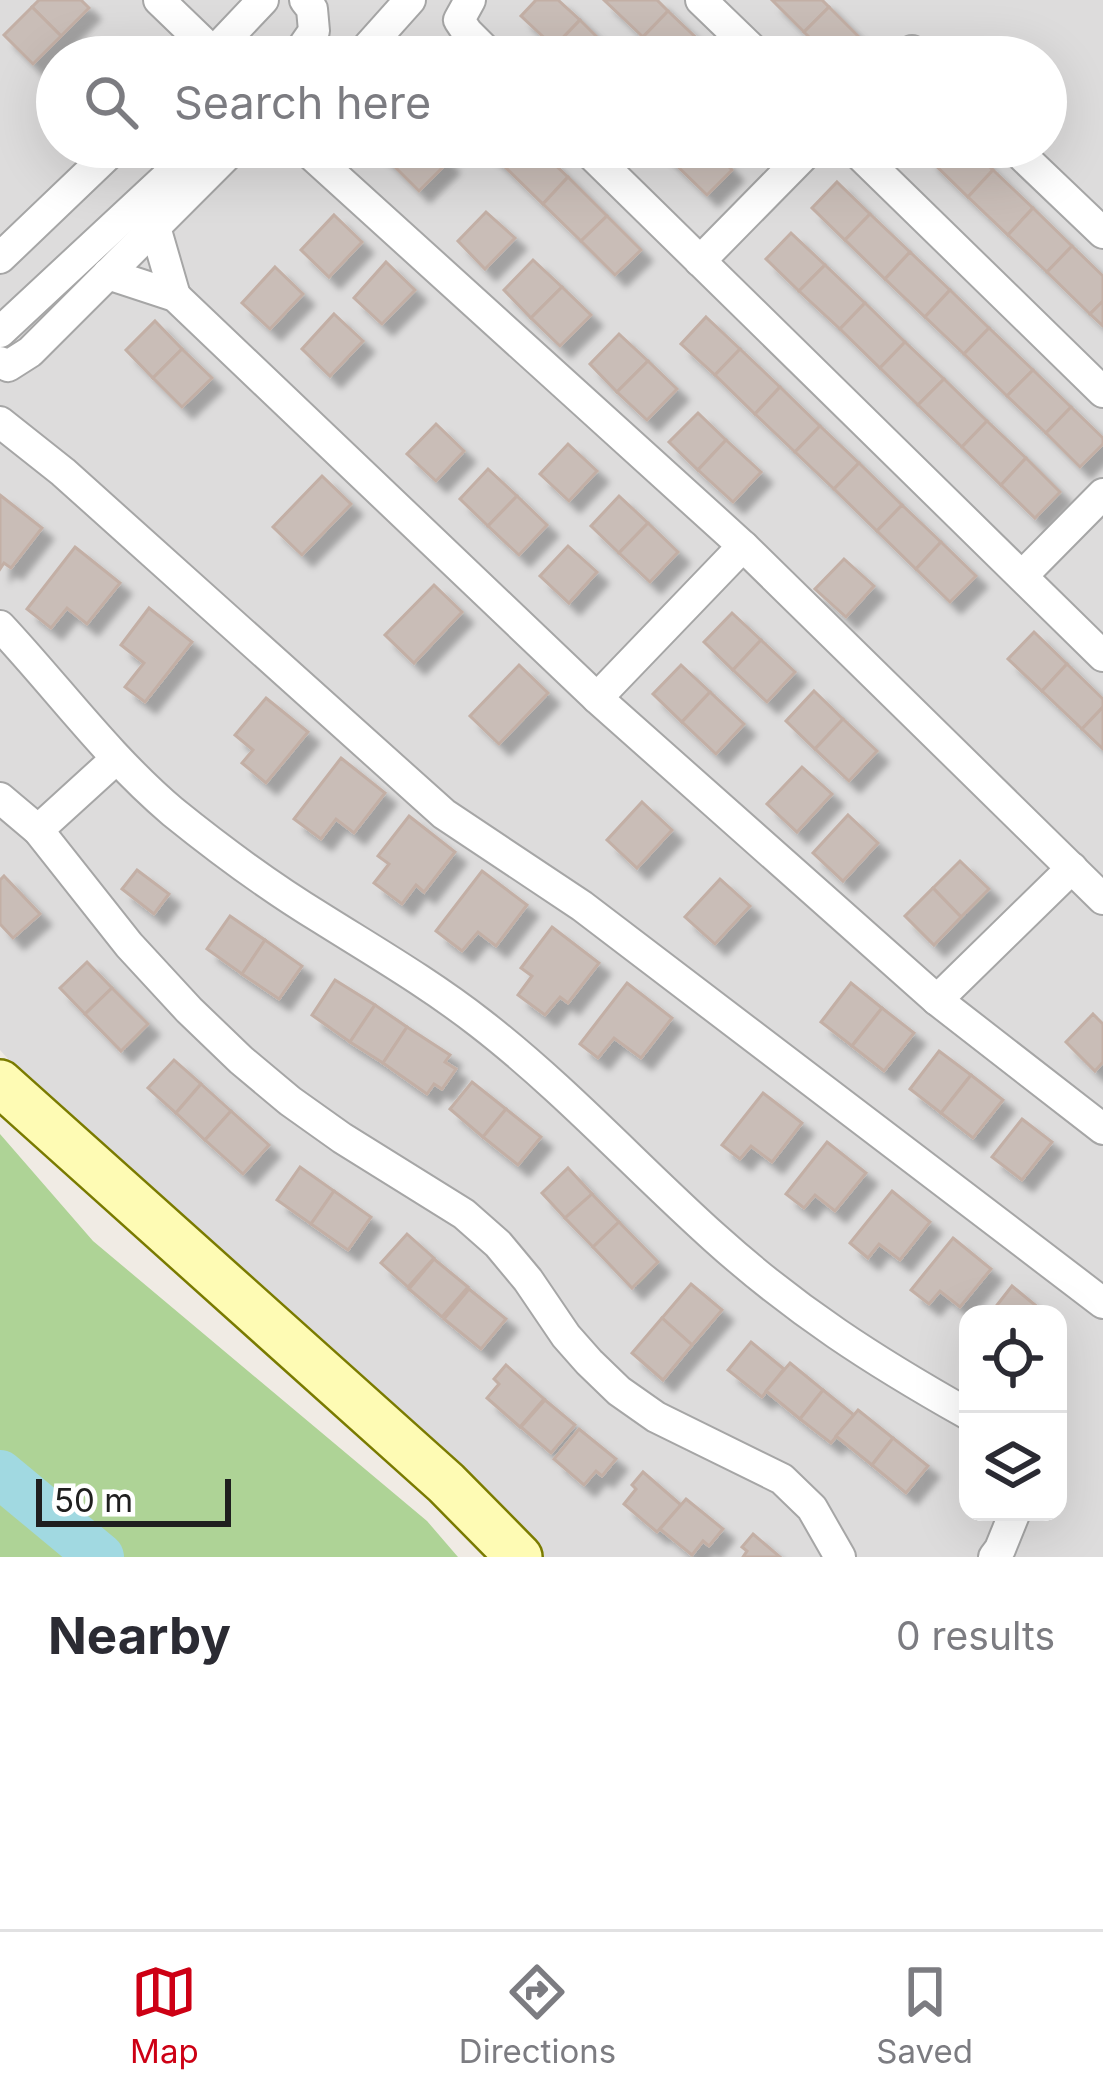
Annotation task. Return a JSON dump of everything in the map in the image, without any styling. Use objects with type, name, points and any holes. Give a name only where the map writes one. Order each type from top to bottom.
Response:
[{"type":"street","points":[[159,0],[194,36]]},
{"type":"street","points":[[230,36],[263,0]]},
{"type":"street","points":[[305,0],[312,9],[311,36]]},
{"type":"street","points":[[378,36],[410,0]]},
{"type":"street","points":[[470,0],[459,20],[471,36]]},
{"type":"street","points":[[701,0],[738,36]]},
{"type":"street","points":[[0,258],[94,168]]},
{"type":"street","points":[[0,332],[176,168]]},
{"type":"street","points":[[0,362],[8,366],[30,352],[214,168]]},
{"type":"street","points":[[326,168],[743,546],[1103,899]]},
{"type":"street","points":[[605,168],[1103,656]]},
{"type":"street","points":[[700,261],[791,168]]},
{"type":"street","points":[[874,168],[1103,392]]},
{"type":"street","points":[[1034,168],[1103,233]]},
{"type":"street","points":[[155,227],[175,296]]},
{"type":"street","points":[[108,274],[175,296],[598,698],[937,1000],[1103,1129]]},
{"type":"street","points":[[0,422],[63,472],[444,814],[582,906],[1103,1304]]},
{"type":"street","points":[[1022,576],[1103,494]]},
{"type":"street","points":[[598,698],[743,546]]},
{"type":"street","points":[[0,626],[116,759],[172,811],[238,862],[400,965],[481,1024],[718,1241],[803,1312],[891,1371],[966,1413]]},
{"type":"street","points":[[38,830],[116,759]]},
{"type":"street","points":[[0,798],[38,830],[129,945],[241,1060],[342,1138],[464,1214],[498,1244],[566,1336],[619,1390],[672,1426],[782,1479],[812,1508],[840,1557]]},
{"type":"street","points":[[937,1000],[1072,868]]},
{"type":"street","points":[[0,1084],[446,1483],[519,1557]]},
{"type":"street","points":[[994,1557],[1011,1521]]},
{"type":"shaded area","points":[[0,0],[1103,0],[1103,1557],[544,1557],[526,1531],[59,1116],[0,1050]]},
{"type":"green space","points":[[0,1134],[93,1241],[427,1521],[458,1557],[0,1557]]},
{"type":"building","points":[[39,0],[81,0],[89,8],[61,36],[32,7]]},
{"type":"building","points":[[536,0],[558,0],[580,20],[565,36],[542,36],[521,16]]},
{"type":"building","points":[[604,0],[657,0],[668,11],[642,36]]},
{"type":"building","points":[[772,0],[822,0],[829,7],[804,32]]},
{"type":"building","points":[[32,7],[61,36],[36,36],[33,64],[4,35]]},
{"type":"building","points":[[829,7],[858,36],[808,36],[804,32]]},
{"type":"building","points":[[668,11],[694,36],[644,36]]},
{"type":"building","points":[[580,20],[596,36],[565,36]]},
{"type":"building","points":[[396,168],[442,168],[419,191]]},
{"type":"building","points":[[506,168],[558,168],[568,177],[543,204]]},
{"type":"building","points":[[679,168],[730,168],[707,195]]},
{"type":"building","points":[[938,168],[993,170],[968,197]]},
{"type":"building","points":[[993,170],[1033,208],[1008,235],[968,197]]},
{"type":"building","points":[[568,177],[607,216],[581,241],[543,204]]},
{"type":"building","points":[[837,182],[870,214],[845,240],[812,208]]},
{"type":"building","points":[[1033,208],[1072,246],[1047,272],[1008,235]]},
{"type":"building","points":[[486,212],[515,238],[485,269],[458,241]]},
{"type":"building","points":[[870,214],[910,252],[885,279],[845,240]]},
{"type":"building","points":[[334,215],[362,242],[329,277],[301,250]]},
{"type":"building","points":[[607,216],[641,250],[615,275],[581,241]]},
{"type":"building","points":[[791,233],[825,265],[799,291],[766,259]]},
{"type":"building","points":[[1072,246],[1103,276],[1103,301],[1090,314],[1047,272]]},
{"type":"building","points":[[910,252],[950,290],[925,317],[885,279]]},
{"type":"building","points":[[533,260],[562,287],[531,318],[504,290]]},
{"type":"building","points":[[386,262],[415,290],[382,324],[354,298]]},
{"type":"building","points":[[825,265],[865,303],[840,329],[799,291]]},
{"type":"building","points":[[275,267],[303,294],[270,329],[242,303]]},
{"type":"building","points":[[562,287],[591,315],[560,346],[531,318]]},
{"type":"building","points":[[950,290],[989,328],[964,354],[925,317]]},
{"type":"building","points":[[1103,301],[1103,326],[1090,314]]},
{"type":"building","points":[[865,303],[905,342],[880,368],[840,329]]},
{"type":"building","points":[[334,314],[363,341],[330,376],[302,349]]},
{"type":"building","points":[[706,317],[740,349],[715,375],[681,344]]},
{"type":"building","points":[[155,321],[182,349],[153,378],[126,350]]},
{"type":"building","points":[[989,328],[1033,370],[1007,396],[964,354]]},
{"type":"building","points":[[619,334],[648,361],[617,392],[590,364]]},
{"type":"building","points":[[905,342],[944,379],[918,405],[880,368]]},
{"type":"building","points":[[182,349],[212,378],[182,407],[153,378]]},
{"type":"building","points":[[740,349],[780,387],[755,414],[715,375]]},
{"type":"building","points":[[648,361],[677,389],[647,420],[617,392]]},
{"type":"building","points":[[1033,370],[1071,407],[1046,433],[1007,396]]},
{"type":"building","points":[[944,379],[987,421],[962,447],[918,405]]},
{"type":"building","points":[[780,387],[820,426],[795,452],[755,414]]},
{"type":"building","points":[[1071,407],[1103,438],[1103,444],[1080,467],[1046,433]]},
{"type":"building","points":[[698,413],[726,440],[698,470],[669,442]]},
{"type":"building","points":[[987,421],[1026,458],[1001,485],[962,447]]},
{"type":"building","points":[[436,424],[464,451],[436,481],[407,454]]},
{"type":"building","points":[[820,426],[859,463],[834,489],[795,452]]},
{"type":"building","points":[[726,440],[761,472],[733,502],[698,470]]},
{"type":"building","points":[[568,444],[597,471],[569,501],[540,474]]},
{"type":"building","points":[[1026,458],[1060,492],[1035,518],[1001,485]]},
{"type":"building","points":[[859,463],[902,505],[877,531],[834,489]]},
{"type":"building","points":[[488,469],[517,496],[488,526],[460,499]]},
{"type":"building","points":[[322,476],[351,504],[302,555],[273,527]]},
{"type":"building","points":[[0,495],[42,528],[11,568],[4,563],[0,569]]},
{"type":"building","points":[[517,496],[547,525],[519,555],[488,526]]},
{"type":"building","points":[[619,496],[648,523],[619,553],[591,526]]},
{"type":"building","points":[[902,505],[941,542],[916,569],[877,531]]},
{"type":"building","points":[[648,523],[678,552],[650,582],[619,553]]},
{"type":"building","points":[[941,542],[976,576],[950,602],[916,569]]},
{"type":"building","points":[[568,546],[597,572],[569,603],[540,576]]},
{"type":"building","points":[[75,547],[120,583],[87,624],[67,608],[51,628],[27,609]]},
{"type":"building","points":[[844,559],[874,586],[846,617],[815,589]]},
{"type":"building","points":[[434,585],[462,612],[414,663],[385,635]]},
{"type":"building","points":[[149,608],[192,642],[145,702],[125,687],[144,663],[121,645]]},
{"type":"building","points":[[732,613],[761,640],[733,670],[704,642]]},
{"type":"building","points":[[1034,632],[1067,664],[1042,691],[1008,659]]},
{"type":"building","points":[[761,640],[795,672],[767,702],[733,670]]},
{"type":"building","points":[[1067,664],[1103,699],[1103,707],[1082,729],[1042,691]]},
{"type":"building","points":[[519,665],[548,693],[499,744],[470,716]]},
{"type":"building","points":[[681,665],[710,692],[682,722],[653,694]]},
{"type":"building","points":[[814,691],[843,719],[815,749],[786,721]]},
{"type":"building","points":[[710,692],[744,724],[716,754],[682,722]]},
{"type":"building","points":[[266,698],[308,732],[266,783],[242,763],[253,750],[235,735]]},
{"type":"building","points":[[1103,707],[1103,749],[1082,729]]},
{"type":"building","points":[[843,719],[877,751],[849,781],[815,749]]},
{"type":"building","points":[[341,758],[385,793],[354,833],[336,819],[321,839],[294,819]]},
{"type":"building","points":[[802,767],[832,794],[797,832],[767,804]]},
{"type":"building","points":[[642,802],[672,830],[637,868],[607,840]]},
{"type":"building","points":[[848,815],[878,843],[843,881],[813,853]]},
{"type":"building","points":[[409,816],[455,852],[424,892],[416,885],[402,904],[374,883],[389,864],[378,856]]},
{"type":"building","points":[[960,861],[989,889],[961,917],[933,888]]},
{"type":"building","points":[[137,870],[169,894],[154,914],[122,889]]},
{"type":"building","points":[[482,871],[527,905],[496,946],[478,932],[462,951],[436,931]]},
{"type":"building","points":[[4,876],[40,914],[13,938],[0,924],[0,880]]},
{"type":"building","points":[[720,879],[750,906],[715,944],[685,917]]},
{"type":"building","points":[[933,888],[961,917],[934,945],[905,916]]},
{"type":"building","points":[[230,916],[265,940],[242,974],[207,949]]},
{"type":"building","points":[[552,927],[599,963],[568,1003],[560,997],[545,1015],[518,995],[532,976],[521,968]]},
{"type":"building","points":[[265,940],[302,966],[279,999],[242,974]]},
{"type":"building","points":[[87,962],[112,988],[85,1014],[60,988]]},
{"type":"building","points":[[335,980],[375,1005],[350,1042],[312,1015]]},
{"type":"building","points":[[627,983],[672,1018],[641,1058],[614,1038],[598,1058],[580,1044]]},
{"type":"building","points":[[851,983],[882,1008],[852,1046],[821,1022]]},
{"type":"building","points":[[112,988],[148,1024],[121,1051],[85,1014]]},
{"type":"building","points":[[375,1005],[407,1027],[383,1063],[350,1042]]},
{"type":"building","points":[[882,1008],[914,1033],[884,1071],[852,1046]]},
{"type":"building","points":[[1093,1014],[1103,1024],[1103,1062],[1095,1071],[1066,1042]]},
{"type":"building","points":[[407,1027],[450,1055],[445,1062],[456,1069],[442,1089],[434,1084],[427,1094],[383,1063]]},
{"type":"building","points":[[939,1051],[971,1075],[941,1113],[910,1089]]},
{"type":"building","points":[[174,1060],[201,1084],[176,1113],[148,1088]]},
{"type":"building","points":[[971,1075],[1003,1100],[973,1138],[941,1113]]},
{"type":"building","points":[[472,1082],[506,1109],[483,1137],[450,1109]]},
{"type":"building","points":[[201,1084],[231,1111],[205,1140],[176,1113]]},
{"type":"building","points":[[763,1093],[802,1123],[772,1162],[751,1146],[740,1159],[722,1145]]},
{"type":"building","points":[[506,1109],[541,1137],[518,1165],[483,1137]]},
{"type":"building","points":[[231,1111],[269,1145],[243,1174],[205,1140]]},
{"type":"building","points":[[1022,1119],[1052,1142],[1022,1180],[992,1157]]},
{"type":"building","points":[[827,1142],[866,1173],[835,1211],[815,1195],[804,1208],[786,1194]]},
{"type":"building","points":[[300,1167],[334,1191],[311,1224],[277,1200]]},
{"type":"building","points":[[568,1168],[592,1194],[565,1218],[542,1193]]},
{"type":"building","points":[[334,1191],[371,1217],[348,1250],[311,1224]]},
{"type":"building","points":[[892,1191],[930,1222],[900,1260],[879,1244],[868,1258],[850,1243]]},
{"type":"building","points":[[592,1194],[619,1222],[593,1247],[565,1218]]},
{"type":"building","points":[[619,1222],[658,1262],[632,1288],[593,1247]]},
{"type":"building","points":[[407,1234],[434,1258],[408,1287],[381,1263]]},
{"type":"building","points":[[953,1238],[991,1269],[959,1306],[940,1291],[929,1304],[911,1290]]},
{"type":"building","points":[[434,1259],[468,1287],[442,1317],[409,1289]]},
{"type":"building","points":[[691,1284],[722,1310],[692,1345],[662,1318]]},
{"type":"building","points":[[1012,1286],[1035,1305],[997,1305]]},
{"type":"building","points":[[469,1289],[506,1319],[481,1349],[444,1319]]},
{"type":"building","points":[[662,1318],[692,1345],[663,1380],[632,1353]]},
{"type":"building","points":[[751,1342],[784,1369],[762,1397],[728,1370]]},
{"type":"building","points":[[790,1363],[823,1390],[800,1419],[766,1391]]},
{"type":"building","points":[[506,1365],[544,1399],[520,1427],[487,1398]]},
{"type":"building","points":[[823,1390],[854,1415],[831,1443],[800,1419]]},
{"type":"building","points":[[545,1400],[575,1425],[551,1453],[521,1427]]},
{"type":"building","points":[[858,1410],[893,1438],[872,1465],[836,1436]]},
{"type":"building","points":[[579,1429],[616,1459],[602,1476],[596,1471],[584,1485],[554,1459]]},
{"type":"building","points":[[893,1438],[928,1466],[906,1493],[872,1465]]},
{"type":"building","points":[[643,1472],[681,1505],[657,1532],[624,1504]]},
{"type":"building","points":[[686,1499],[723,1529],[709,1546],[703,1541],[692,1555],[660,1529]]},
{"type":"building","points":[[753,1534],[780,1557],[743,1557],[747,1551],[742,1547]]},
{"type":"waterway","points":[[0,1474],[100,1557]]}]
